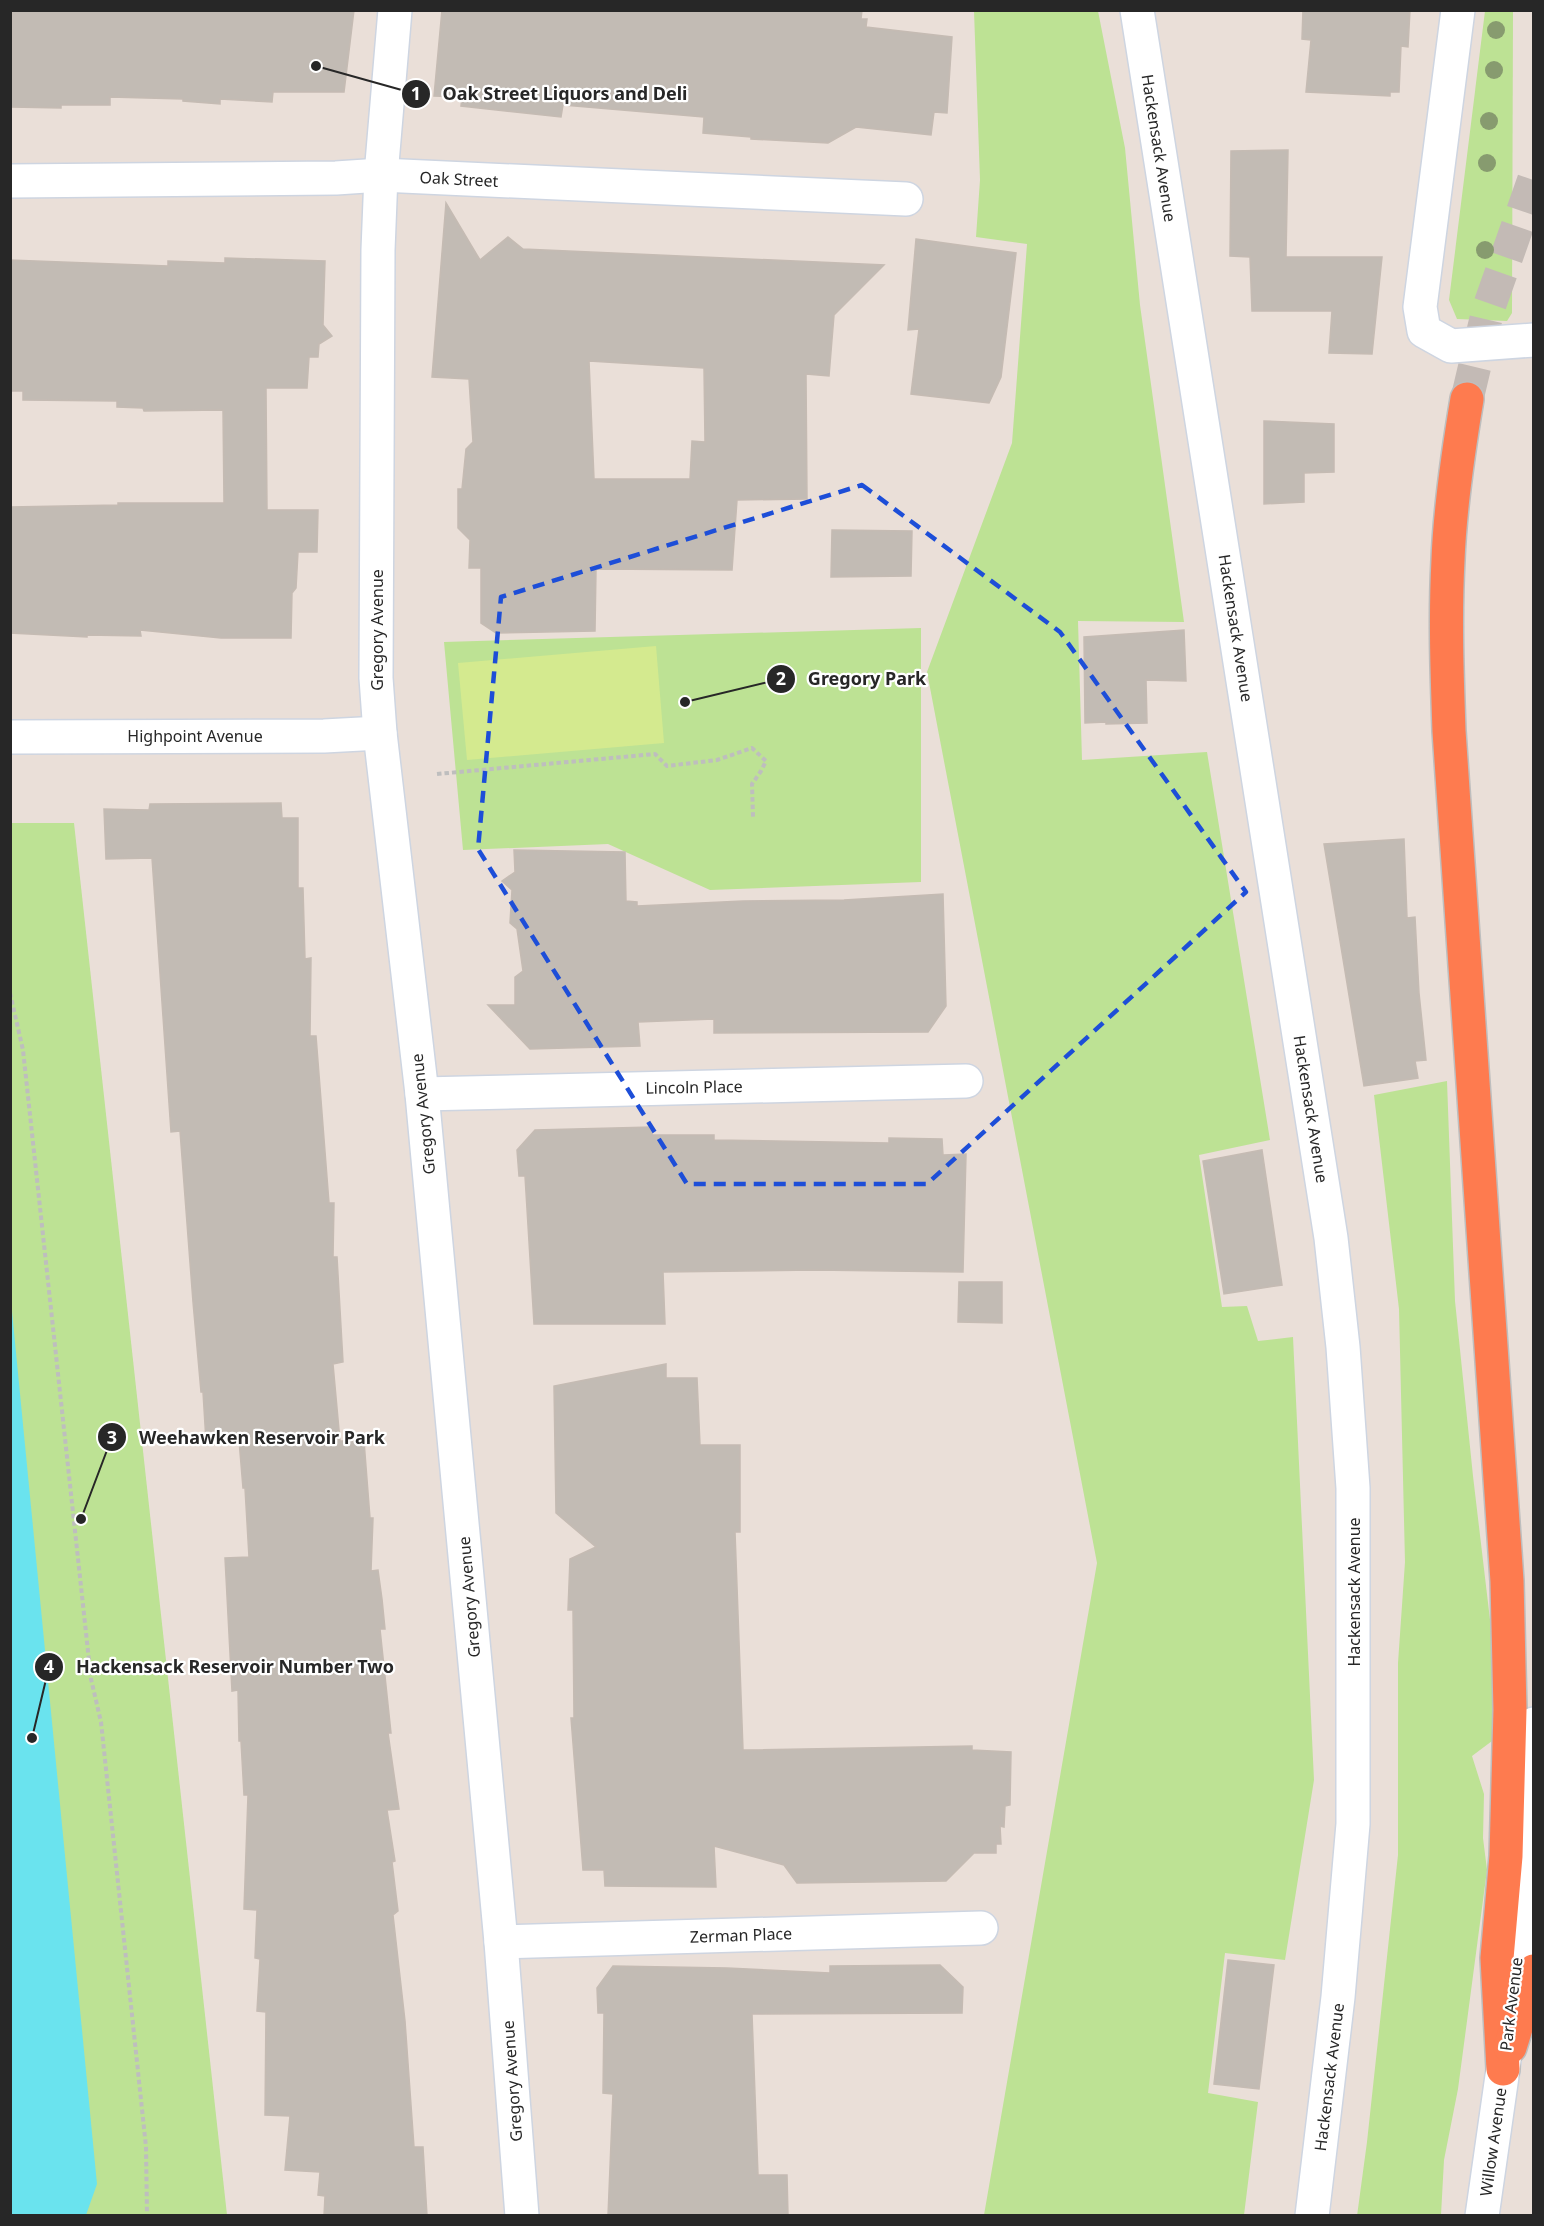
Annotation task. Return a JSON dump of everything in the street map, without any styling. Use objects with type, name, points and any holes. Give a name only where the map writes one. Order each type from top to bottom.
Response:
[{"type":"highway","points":[[1467,399],[1454,488],[1448,559],[1446,640],[1449,731],[1507,1581],[1510,1710],[1506,1856],[1497,1958],[1503,2069]]},
{"type":"highway","points":[[1503,2069],[1533,1971]]},
{"type":"street","name":"Gregory Avenue","points":[[395,10],[381,175],[378,262],[376,678],[380,734],[422,1094],[501,1942],[522,2216]]},
{"type":"street","name":"Hackensack Avenue","points":[[1137,10],[1328,1215],[1343,1347],[1353,1488],[1355,1675],[1353,1824],[1338,1997],[1312,2216]]},
{"type":"street","points":[[1458,10],[1420,307],[1424,331],[1451,346],[1533,340]]},
{"type":"street","name":"Oak Street","points":[[10,181],[381,175],[906,199]]},
{"type":"street","name":"Highpoint Avenue","points":[[10,737],[380,734]]},
{"type":"street","name":"Lincoln Place","points":[[422,1094],[966,1081]]},
{"type":"street","name":"Park Avenue","points":[[1503,2069],[1529,1858],[1533,1725]]},
{"type":"street","name":"Zerman Place","points":[[501,1942],[981,1928]]},
{"type":"street","name":"Willow Avenue","points":[[1482,2216],[1503,2069]]},
{"type":"path","points":[[438,774],[655,754],[667,766],[717,760],[752,748],[766,761],[752,784],[753,817]]},
{"type":"path","points":[[10,993],[23,1050],[91,1679],[101,1722],[145,2136],[147,2216]]},
{"type":"highlighted area","points":[[862,485],[1060,632],[1246,892],[927,1184],[687,1184],[478,849],[501,597]]},
{"type":"green space","points":[[974,11],[1098,11],[1125,148],[1140,305],[1184,622],[1078,621],[1082,760],[1207,752],[1270,1140],[1199,1155],[1222,1307],[1247,1306],[1258,1341],[1293,1337],[1314,1780],[1285,1960],[1225,1953],[1208,2093],[1258,2102],[1244,2215],[984,2215],[1097,1563],[927,672],[1012,443],[1027,244],[976,237],[980,180]]},
{"type":"green space","points":[[1485,11],[1513,11],[1512,313],[1507,321],[1457,319],[1449,300]]},
{"type":"green space","points":[[921,628],[921,882],[710,890],[608,844],[463,850],[444,642]]},
{"type":"green space","points":[[656,646],[664,743],[467,760],[458,663]]},
{"type":"green space","points":[[10,823],[74,823],[227,2215],[11,2215]]},
{"type":"green space","points":[[1447,1081],[1455,1301],[1493,1645],[1492,1741],[1472,1756],[1484,1794],[1483,1838],[1487,1870],[1458,2089],[1444,2160],[1441,2215],[1357,2216],[1398,1855],[1398,1663],[1405,1562],[1399,1309],[1374,1095]]},
{"type":"water","points":[[10,1291],[97,2184],[86,2215],[11,2215]]},
{"type":"building","points":[[12,10],[354,10],[344,92],[273,92],[272,102],[220,99],[220,104],[183,101],[183,99],[110,97],[110,105],[61,105],[61,108],[11,107]]},
{"type":"building","points":[[442,10],[862,10],[861,19],[867,19],[866,27],[952,37],[947,113],[934,112],[931,135],[856,127],[828,143],[751,139],[751,137],[703,133],[704,117],[563,105],[561,117],[461,106],[462,97],[434,96]]},
{"type":"building","points":[[1303,10],[1410,10],[1408,47],[1401,46],[1399,92],[1390,92],[1390,96],[1306,92],[1311,40],[1302,39]]},
{"type":"building","points":[[1288,150],[1286,257],[1382,257],[1372,354],[1329,353],[1332,311],[1252,311],[1250,257],[1230,256],[1231,151]]},
{"type":"building","points":[[446,203],[480,260],[508,237],[523,249],[884,265],[834,315],[829,376],[806,374],[807,499],[737,500],[732,570],[596,569],[595,631],[496,633],[481,623],[481,568],[469,568],[470,540],[458,528],[458,489],[462,489],[466,449],[473,442],[469,379],[432,377]],"holes":[[[589,361],[704,368],[705,442],[692,441],[690,479],[594,479]]]},
{"type":"building","points":[[916,239],[1016,253],[1001,377],[989,403],[911,394],[919,329],[908,330]]},
{"type":"building","points":[[225,258],[325,261],[323,325],[332,336],[319,344],[318,357],[309,357],[307,388],[266,388],[267,510],[318,510],[317,552],[298,552],[296,588],[292,593],[291,638],[221,638],[140,630],[141,636],[87,635],[87,637],[10,633],[10,507],[118,505],[118,503],[224,503],[223,410],[144,411],[143,408],[117,407],[117,401],[23,400],[23,391],[10,391],[10,260],[168,266],[168,261],[225,263]]},
{"type":"building","points":[[1264,421],[1334,424],[1334,472],[1304,473],[1304,502],[1264,504]]},
{"type":"building","points":[[832,530],[912,531],[911,576],[831,577]]},
{"type":"building","points":[[1184,630],[1186,681],[1146,680],[1147,723],[1085,723],[1084,637]]},
{"type":"building","points":[[281,803],[282,818],[298,818],[298,888],[303,888],[305,959],[311,958],[310,1036],[316,1036],[329,1203],[334,1203],[333,1257],[337,1257],[343,1362],[333,1364],[340,1441],[364,1441],[370,1518],[373,1518],[371,1571],[378,1570],[382,1599],[385,1629],[380,1629],[391,1733],[388,1733],[399,1809],[387,1810],[395,1861],[392,1862],[398,1911],[393,1915],[405,2021],[414,2147],[423,2147],[427,2216],[324,2216],[325,2196],[318,2195],[320,2172],[285,2170],[290,2116],[265,2115],[266,2012],[257,2011],[260,1959],[255,1958],[257,1910],[244,1909],[248,1795],[244,1795],[241,1741],[239,1741],[238,1690],[232,1691],[225,1558],[249,1557],[245,1488],[243,1488],[239,1440],[206,1441],[180,1131],[171,1132],[152,858],[106,859],[104,809],[149,810],[150,804]]},
{"type":"building","points":[[1404,839],[1407,918],[1415,917],[1419,993],[1426,1060],[1415,1061],[1418,1078],[1364,1086],[1324,844]]},
{"type":"building","points":[[514,850],[625,852],[626,901],[637,902],[637,906],[743,901],[844,900],[943,894],[946,1006],[928,1032],[714,1033],[714,1019],[638,1022],[640,1046],[530,1049],[488,1005],[515,1005],[515,977],[523,971],[517,929],[510,923],[512,890],[502,881],[515,872]]},
{"type":"building","points":[[652,1127],[652,1135],[714,1135],[714,1140],[889,1143],[889,1138],[942,1139],[943,1155],[966,1154],[963,1272],[814,1270],[663,1272],[665,1324],[534,1324],[525,1176],[519,1176],[517,1150],[535,1130]]},
{"type":"building","points":[[1262,1150],[1282,1285],[1224,1294],[1203,1161]]},
{"type":"building","points":[[959,1282],[1002,1282],[1002,1323],[958,1322]]},
{"type":"building","points":[[666,1364],[666,1378],[697,1378],[700,1445],[740,1445],[740,1532],[735,1532],[743,1750],[972,1746],[972,1750],[1011,1752],[1010,1805],[1005,1806],[1004,1827],[1000,1826],[1001,1844],[996,1844],[996,1853],[974,1853],[946,1881],[797,1883],[784,1865],[714,1846],[716,1887],[605,1886],[604,1870],[583,1870],[571,1718],[574,1718],[573,1610],[568,1610],[570,1559],[596,1547],[556,1513],[554,1386]]},
{"type":"building","points":[[1228,1960],[1274,1965],[1259,2089],[1214,2084]]},
{"type":"building","points":[[940,1965],[963,1987],[962,2013],[752,2014],[758,2175],[787,2175],[788,2216],[608,2216],[613,2094],[603,2093],[604,2013],[598,2013],[597,1988],[613,1966],[830,1973],[830,1966]]},
{"type":"tunnel","points":[[1467,399],[1488,310],[1534,179]]},
{"type":"place","name":"Oak Street Liquors and Deli","points":[[316,66]]},
{"type":"place","name":"Gregory Park","points":[[685,702]]},
{"type":"place","name":"Weehawken Reservoir Park","points":[[81,1519]]},
{"type":"place","name":"Hackensack Reservoir Number Two","points":[[32,1738]]}]
